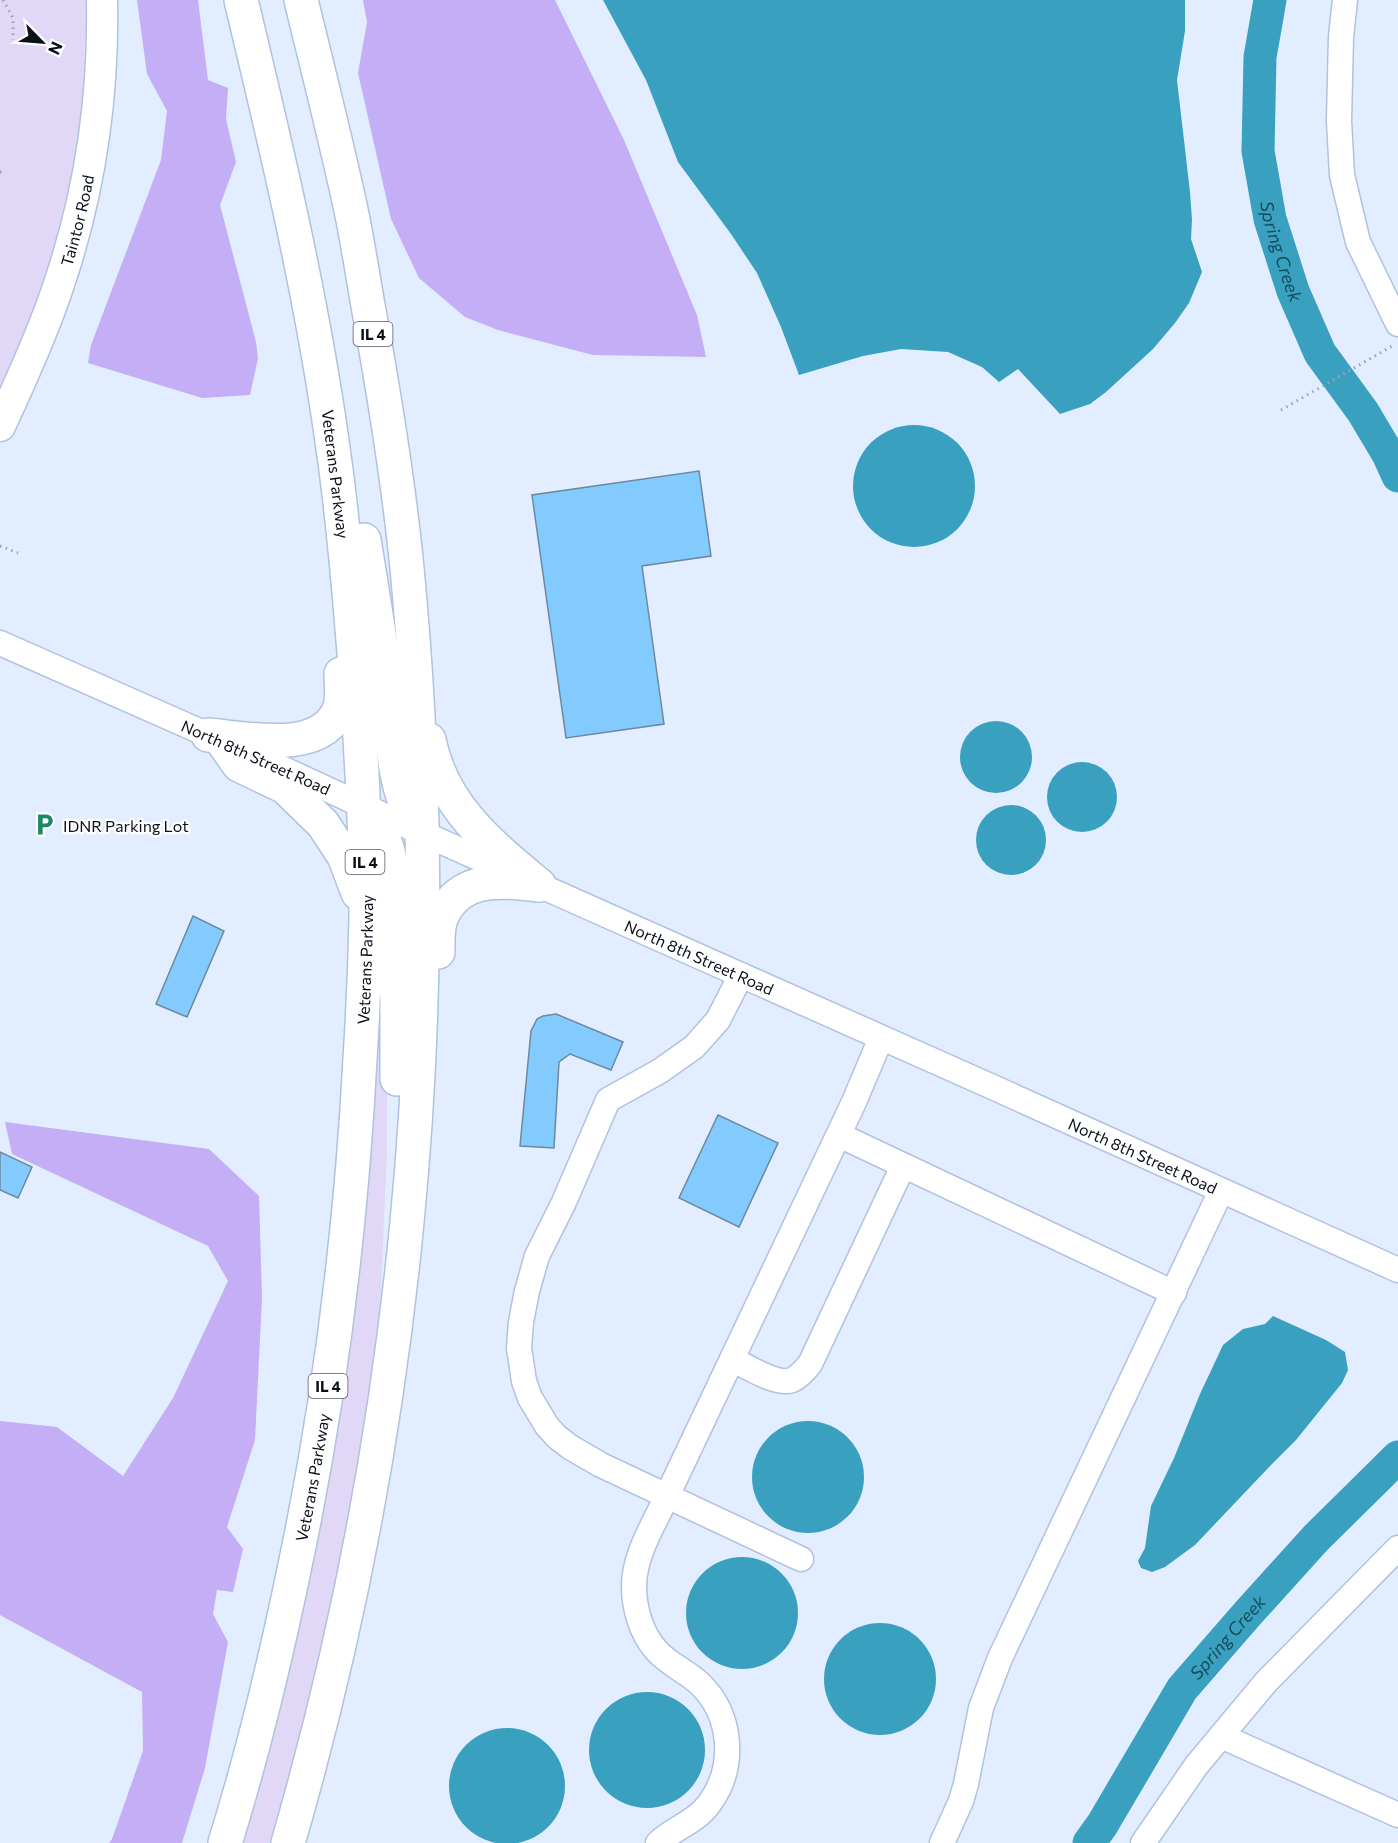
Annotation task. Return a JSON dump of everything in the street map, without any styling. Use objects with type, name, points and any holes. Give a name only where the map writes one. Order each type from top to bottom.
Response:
[{"type":"highway","name":"Veterans Parkway","points":[[225,1843],[273,1669],[313,1483],[328,1393],[351,1198],[366,919],[358,701],[344,537],[332,442],[306,287],[241,0]]},
{"type":"highway","name":"IL 4","points":[[288,1843],[338,1647],[357,1562],[395,1336],[412,1173],[420,1030],[422,833],[420,758],[408,579],[385,400],[351,210],[301,0]]},
{"type":"highway","points":[[323,380],[341,413],[352,469],[379,632],[396,773],[406,808],[422,833]]},
{"type":"highway","points":[[215,738],[297,740],[318,733],[336,715],[340,707],[342,697],[338,639],[325,495],[332,442]]},
{"type":"highway","points":[[415,672],[433,760],[453,800],[492,846],[540,885]]},
{"type":"highway","points":[[215,738],[239,765],[285,787],[322,824],[344,856],[353,876],[366,919]]},
{"type":"highway","points":[[363,805],[378,826],[390,861],[397,1001],[396,1187],[409,1209]]},
{"type":"highway","points":[[412,1173],[430,1127],[434,1084],[438,928],[441,917],[455,898],[465,890],[477,885],[499,881],[540,885]]},
{"type":"main road","name":"Taintor Road","points":[[0,426],[58,288],[84,193],[94,138],[102,59],[102,0]]},
{"type":"street","points":[[1345,0],[1341,37],[1339,121],[1342,175],[1358,242],[1395,335]]},
{"type":"street","name":"North 8th Street Road","points":[[0,643],[1398,1270]]},
{"type":"street","points":[[734,971],[722,1014],[713,1028],[660,1071],[608,1100],[564,1202],[537,1256],[527,1291],[519,1348],[524,1381],[531,1398],[547,1426],[557,1437],[584,1456],[801,1559]]},
{"type":"street","points":[[658,1843],[696,1817],[707,1806],[721,1783],[728,1755],[723,1717],[713,1698],[687,1673],[656,1651],[646,1637],[636,1605],[634,1586],[639,1556],[839,1135],[881,1038]]},
{"type":"street","points":[[839,1135],[1174,1293]]},
{"type":"street","points":[[732,1359],[779,1382],[791,1381],[810,1364],[903,1166]]},
{"type":"street","points":[[942,1843],[961,1801],[981,1708],[1000,1658],[1221,1191]]},
{"type":"street","points":[[1143,1843],[1196,1766],[1266,1682],[1398,1548]]},
{"type":"street","points":[[1221,1736],[1398,1815]]},
{"type":"path","points":[[3,0],[13,18],[13,40]]},
{"type":"path","points":[[0,172],[5,172]]},
{"type":"path","points":[[1281,410],[1395,335]]},
{"type":"path","points":[[0,546],[18,553]]},
{"type":"shaded area","points":[[0,0],[87,0],[81,133],[65,210],[43,294],[0,394]]},
{"type":"shaded area","points":[[137,0],[198,0],[208,80],[228,88],[226,119],[236,162],[220,205],[256,342],[258,358],[250,395],[202,398],[88,363],[91,345],[161,160],[167,111],[147,74]]},
{"type":"shaded area","points":[[363,0],[555,0],[624,140],[697,315],[706,357],[593,355],[498,330],[465,317],[419,278],[391,219],[358,73],[367,22]]},
{"type":"shaded area","points":[[380,978],[387,1071],[387,1153],[379,1335],[356,1486],[315,1677],[271,1843],[241,1843],[297,1637],[334,1450],[364,1216]]},
{"type":"shaded area","points":[[5,1122],[209,1149],[259,1196],[262,1297],[255,1440],[227,1527],[243,1549],[233,1592],[217,1590],[213,1614],[228,1642],[205,1768],[182,1843],[109,1843],[143,1751],[142,1692],[0,1615],[0,1421],[57,1427],[123,1476],[173,1398],[228,1281],[208,1246],[12,1154]]},
{"type":"water","points":[[603,0],[1185,0],[1185,31],[1177,80],[1190,192],[1191,239],[1202,272],[1189,303],[1153,349],[1106,392],[1090,404],[1060,414],[1018,369],[999,382],[982,367],[948,352],[901,349],[863,356],[799,375],[757,273],[678,162],[646,80]]},
{"type":"water","points":[[914,425],[937,429],[957,443],[971,463],[975,486],[971,509],[957,529],[937,543],[914,547],[891,543],[871,529],[857,509],[853,486],[857,463],[871,443],[891,429]]},
{"type":"water","points":[[996,721],[1016,727],[1026,737],[1032,757],[1026,777],[1016,787],[996,793],[976,787],[966,777],[960,757],[966,737],[976,727]]},
{"type":"water","points":[[1082,762],[1095,765],[1107,772],[1114,784],[1117,797],[1114,810],[1107,822],[1095,829],[1082,832],[1069,829],[1057,822],[1050,810],[1047,797],[1050,784],[1057,772],[1069,765]]},
{"type":"water","points":[[1011,805],[1024,808],[1036,815],[1043,827],[1046,840],[1043,853],[1036,865],[1024,872],[1011,875],[998,872],[986,865],[979,853],[976,840],[979,827],[986,815],[998,808]]},
{"type":"water","points":[[1273,1316],[1326,1340],[1345,1352],[1348,1370],[1342,1383],[1296,1440],[1195,1545],[1165,1567],[1152,1572],[1141,1568],[1138,1561],[1145,1548],[1151,1506],[1223,1345],[1243,1329],[1265,1324]]},
{"type":"water","points":[[808,1421],[829,1426],[847,1438],[859,1456],[864,1477],[859,1498],[847,1516],[829,1528],[808,1533],[787,1528],[769,1516],[757,1498],[752,1477],[757,1456],[769,1438],[787,1426]]},
{"type":"water","points":[[742,1557],[763,1562],[781,1574],[793,1592],[798,1613],[793,1634],[781,1652],[763,1664],[742,1669],[721,1664],[703,1652],[691,1634],[686,1613],[691,1592],[703,1574],[721,1562]]},
{"type":"water","points":[[880,1623],[901,1628],[919,1640],[931,1658],[936,1679],[931,1700],[919,1718],[901,1730],[880,1735],[859,1730],[841,1718],[829,1700],[824,1679],[829,1658],[841,1640],[859,1628]]},
{"type":"water","points":[[647,1692],[669,1696],[688,1709],[701,1728],[705,1750],[701,1772],[688,1791],[669,1804],[647,1808],[625,1804],[606,1791],[593,1772],[589,1750],[593,1728],[606,1709],[625,1696]]},
{"type":"water","points":[[507,1728],[529,1732],[548,1745],[561,1764],[565,1786],[561,1808],[548,1827],[529,1840],[507,1844],[485,1840],[466,1827],[453,1808],[449,1786],[453,1764],[466,1745],[485,1732]]},
{"type":"building","points":[[699,471],[711,556],[642,566],[664,724],[566,738],[532,495]]},
{"type":"building","points":[[193,916],[224,931],[187,1017],[156,1004]]},
{"type":"building","points":[[556,1014],[623,1042],[611,1070],[570,1054],[559,1062],[554,1148],[520,1146],[531,1031],[537,1019]]},
{"type":"building","points":[[718,1115],[778,1143],[739,1227],[679,1198]]},
{"type":"building","points":[[0,1152],[32,1167],[18,1198],[0,1190]]},
{"type":"waterway","name":"Spring Creek","points":[[1270,0],[1260,57],[1258,151],[1270,219],[1293,291],[1320,353],[1363,412],[1398,476]]},
{"type":"waterway","name":"Spring Creek","points":[[1089,1843],[1102,1825],[1182,1689],[1316,1538],[1398,1457]]},
{"type":"place","name":"IDNR Parking Lot","points":[[45,825]]}]
